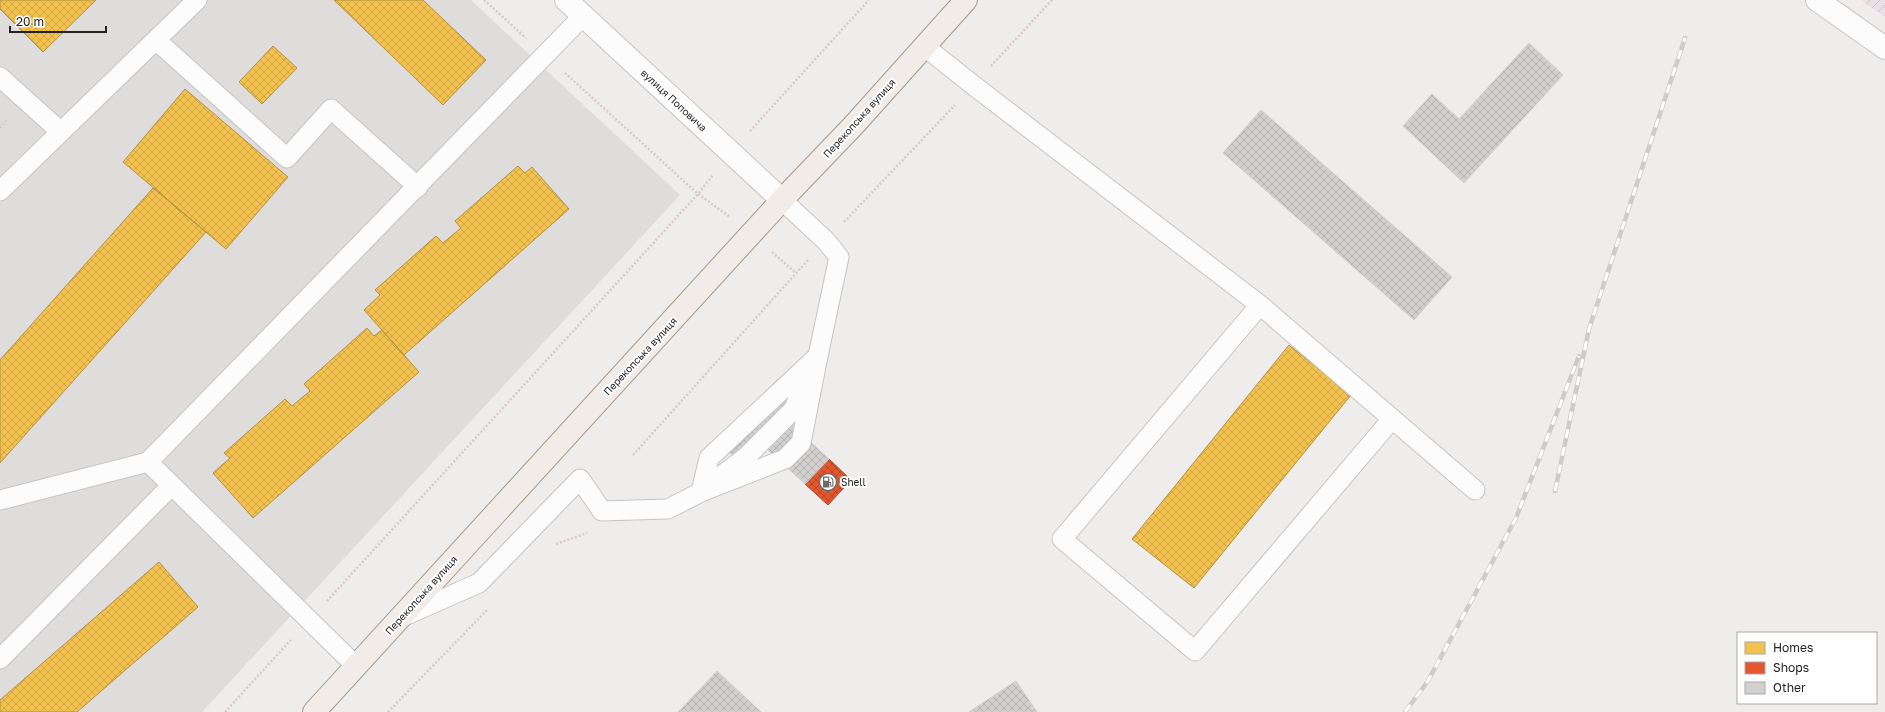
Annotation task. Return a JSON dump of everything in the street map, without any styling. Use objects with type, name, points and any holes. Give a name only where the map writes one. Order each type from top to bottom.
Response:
[{"type":"main road","name":"Перекопська вулиця","points":[[314,712],[782,200],[853,126],[966,0]]},
{"type":"street","name":"вулиця Поповича","points":[[566,0],[782,200]]},
{"type":"street","points":[[1817,0],[1885,48]]},
{"type":"lane","points":[[0,191],[197,0]]},
{"type":"lane","points":[[0,500],[148,462],[418,187],[583,16]]},
{"type":"lane","points":[[156,40],[287,158],[331,109],[418,187]]},
{"type":"lane","points":[[924,46],[1260,305],[1475,490]]},
{"type":"lane","points":[[0,77],[61,132]]},
{"type":"lane","points":[[399,618],[479,583],[580,480],[602,512],[668,509],[701,492],[785,459],[801,443],[839,257],[826,241],[782,200]]},
{"type":"lane","points":[[1260,305],[1062,539],[1194,651],[1392,419]]},
{"type":"lane","points":[[701,492],[709,458],[818,356]]},
{"type":"lane","points":[[148,462],[356,666]]},
{"type":"lane","points":[[0,659],[172,486]]},
{"type":"path","points":[[484,0],[698,194],[752,234]]},
{"type":"path","points":[[225,712],[698,194],[731,152],[870,0]]},
{"type":"path","points":[[633,455],[826,241],[1052,0]]},
{"type":"path","points":[[553,545],[588,533]]},
{"type":"path","points":[[388,712],[492,606]]},
{"type":"shaded area","points":[[0,0],[471,0],[680,195],[202,712],[0,712]]},
{"type":"shaded area","points":[[1861,0],[1885,0],[1885,17]]},
{"type":"building: Homes","points":[[0,0],[96,0],[43,52],[0,9]]},
{"type":"building: Homes","points":[[334,0],[423,0],[486,60],[443,105]]},
{"type":"building: Homes","points":[[273,46],[297,68],[262,104],[239,82]]},
{"type":"building: Homes","points":[[185,89],[288,177],[226,249],[123,162]]},
{"type":"building: Homes","points":[[518,166],[525,173],[532,167],[569,209],[404,355],[364,310],[380,295],[375,290],[436,236],[443,243],[461,228],[455,221]]},
{"type":"building: Homes","points":[[153,188],[206,232],[0,463],[0,360]]},
{"type":"building: Homes","points":[[367,328],[374,336],[382,330],[419,372],[253,518],[213,473],[230,458],[224,453],[285,399],[292,406],[310,391],[304,384]]},
{"type":"building: Homes","points":[[1289,345],[1351,395],[1194,588],[1132,539]]},
{"type":"building: Homes","points":[[159,562],[198,607],[77,712],[0,712],[0,700]]},
{"type":"building: Shops","name":"Shell","points":[[829,459],[851,480],[828,505],[805,484]]},
{"type":"building: Other","points":[[1529,43],[1563,75],[1464,183],[1403,126],[1432,94],[1459,119]]},
{"type":"building: Other","points":[[1261,110],[1452,277],[1414,320],[1223,153]]},
{"type":"building: Other","points":[[779,378],[810,408],[793,426],[829,459],[805,484],[767,449],[748,470],[719,442]]},
{"type":"building: Other","points":[[717,671],[761,712],[678,712]]},
{"type":"building: Other","points":[[1016,681],[1037,712],[969,712]]},
{"type":"railway","points":[[1555,491],[1589,329],[1685,38]]},
{"type":"railway","points":[[1405,712],[1428,681],[1516,518],[1579,356]]},
{"type":"place","name":"Shell","points":[[828,482]]}]
